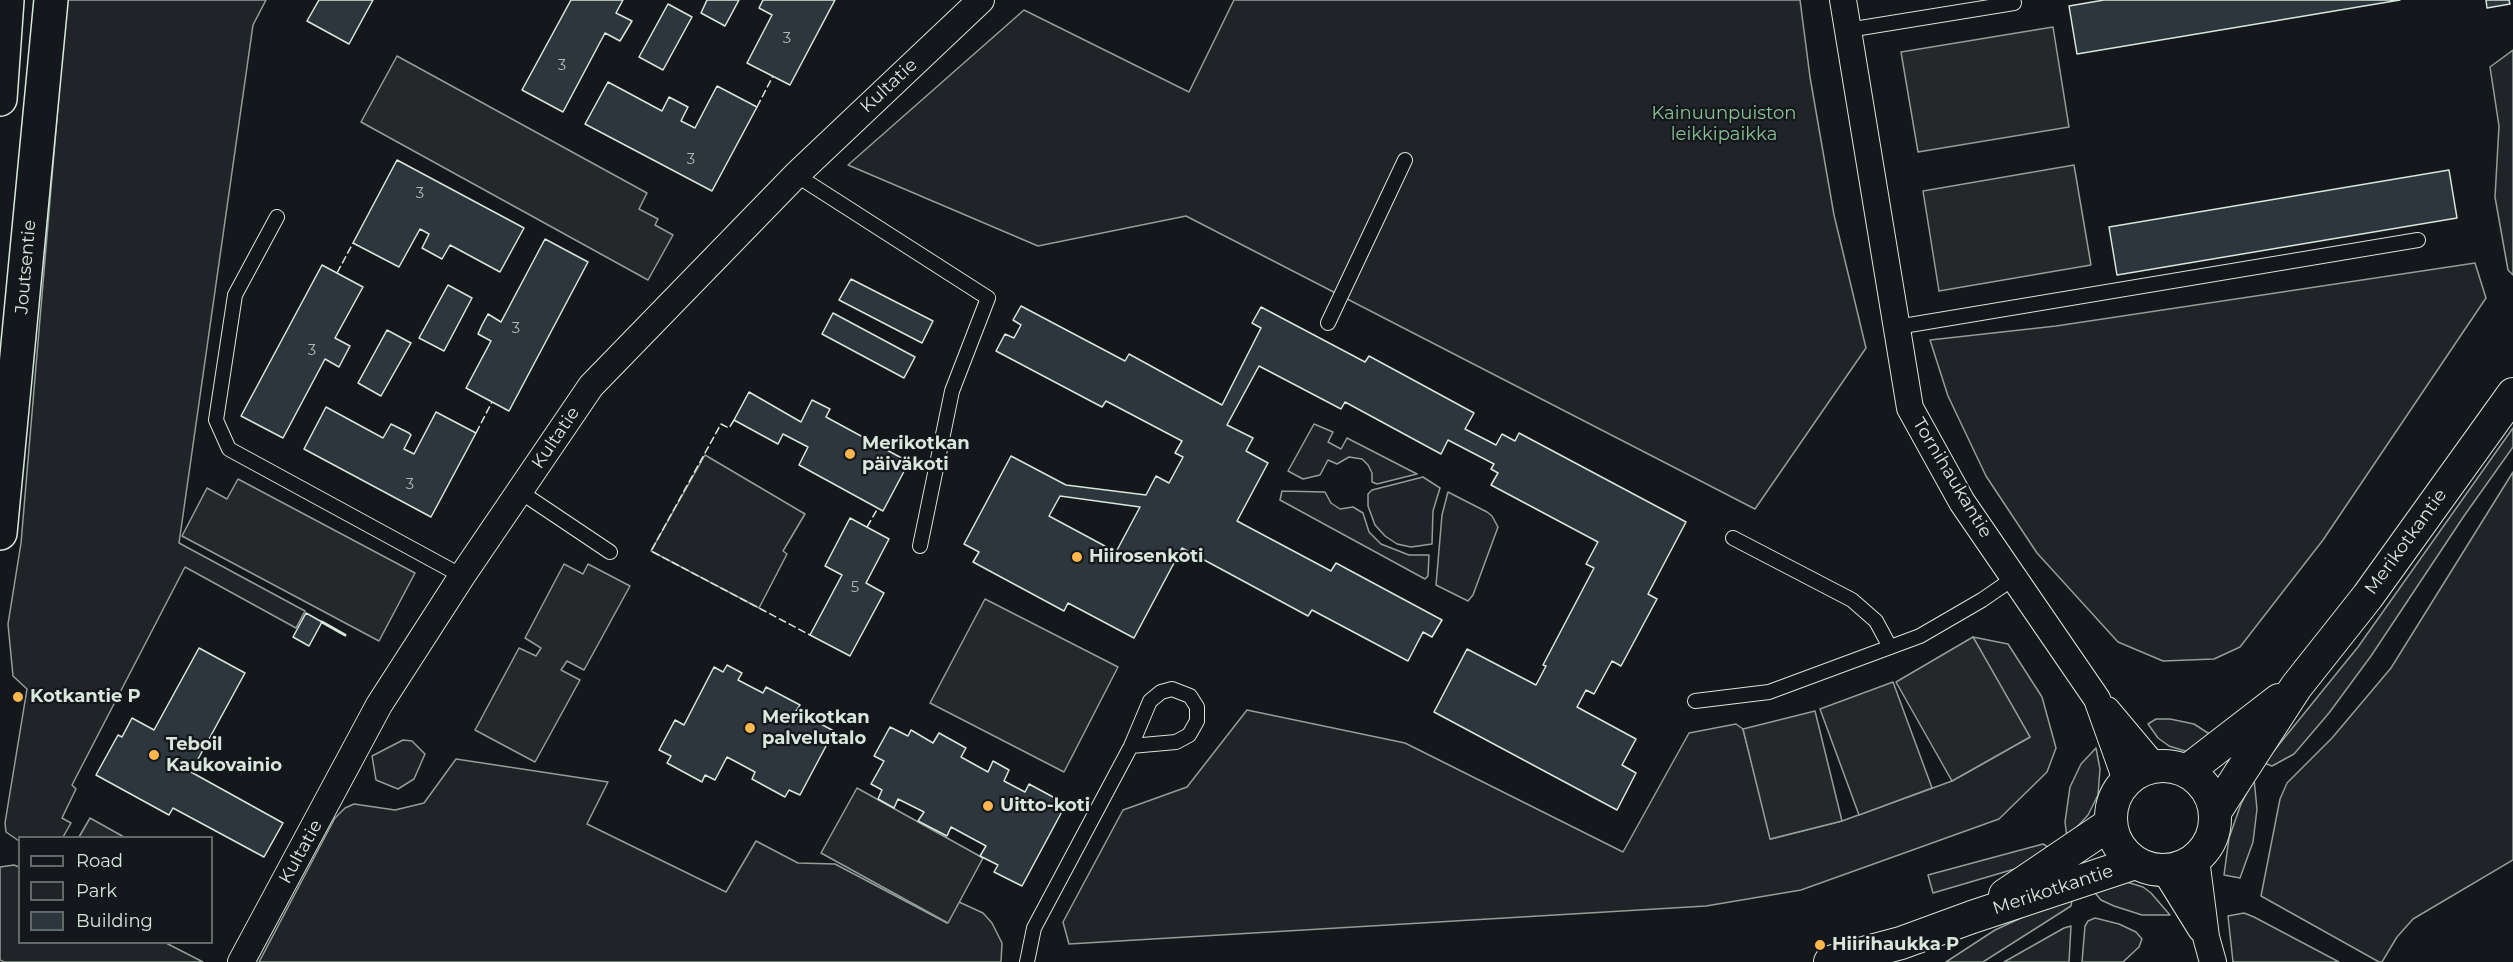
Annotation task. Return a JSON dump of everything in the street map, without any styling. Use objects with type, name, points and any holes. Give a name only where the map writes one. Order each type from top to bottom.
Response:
[{"type":"main road","points":[[0,99],[7,0]]},
{"type":"main road","name":"Joutsentie","points":[[0,533],[51,0]]},
{"type":"street","name":"Kultatie","points":[[241,962],[380,705],[462,576],[591,386],[795,175],[981,0]]},
{"type":"street","name":"Tornihaukantie","points":[[1843,0],[1910,408],[1962,502],[2097,699],[2126,780]]},
{"type":"street","name":"Merikotkantie","points":[[2196,859],[2208,846],[2215,830],[2216,812],[2296,687],[2368,596],[2513,394]]},
{"type":"street","name":"Merikotkantie","points":[[2187,771],[2296,687]]},
{"type":"street","points":[[2097,699],[2154,766]]},
{"type":"street","points":[[2110,824],[2111,808],[2116,793],[2126,780],[2138,771],[2154,766],[2171,766],[2187,771],[2205,785],[2216,812]]},
{"type":"street","name":"Merikotkantie","points":[[1972,917],[2110,824],[2114,839],[2123,853],[2135,863],[2149,869],[2165,871]]},
{"type":"street","points":[[2206,937],[2165,871],[2181,868],[2196,859],[2206,937],[2213,962]]},
{"type":"street","name":"Merikotkantie","points":[[1830,962],[1900,943],[2135,863]]},
{"type":"lane","points":[[1848,30],[2014,3]]},
{"type":"lane","points":[[1328,323],[1405,160]]},
{"type":"lane","points":[[795,175],[988,298],[952,391],[920,546]]},
{"type":"lane","points":[[277,217],[235,295],[216,420],[229,449],[462,576]]},
{"type":"lane","points":[[1897,327],[2418,240]]},
{"type":"lane","points":[[519,491],[610,552]]},
{"type":"lane","points":[[1733,538],[1852,600],[1876,621],[1890,647]]},
{"type":"lane","points":[[1695,701],[1769,692],[1920,636],[1982,600],[2014,578]]},
{"type":"lane","points":[[1027,962],[1034,928],[1131,746],[1150,701],[1161,692],[1173,689],[1190,696],[1197,707],[1197,721],[1189,735],[1176,741],[1131,746]]},
{"type":"green space","points":[[67,0],[266,0],[253,25],[179,543],[305,611],[296,628],[185,567],[72,785],[76,789],[62,818],[71,823],[64,836],[18,836],[18,840],[6,832],[5,823],[27,689],[13,676],[8,624],[21,543]]},
{"type":"green space","name":"Kainuunpuiston leikkipaikka","points":[[1234,0],[1800,0],[1810,77],[1834,215],[1866,348],[1755,509],[1186,216],[1038,246],[848,165],[1024,10],[1189,92]]},
{"type":"green space","points":[[2513,50],[2513,275],[2508,270],[2495,197],[2499,126],[2490,67]]},
{"type":"green space","points":[[2475,263],[2486,298],[2323,540],[2240,647],[2214,659],[2163,661],[2118,642],[2037,553],[1986,476],[1948,396],[1930,340],[2056,326]]},
{"type":"green space","points":[[1314,424],[1333,432],[1328,442],[1341,449],[1347,438],[1417,474],[1377,484],[1372,482],[1372,473],[1362,459],[1349,457],[1337,464],[1328,460],[1320,475],[1303,479],[1288,471]]},
{"type":"green space","points":[[2513,428],[2513,447],[2371,656],[2329,713],[2294,754],[2272,766],[2264,763],[2358,647]]},
{"type":"green space","points":[[705,455],[805,514],[783,551],[787,554],[759,608],[651,551]]},
{"type":"green space","points":[[2513,472],[2513,860],[2413,919],[2397,937],[2382,962],[2379,962],[2261,896],[2280,799],[2287,783],[2332,738],[2391,668]]},
{"type":"green space","points":[[1423,477],[1440,488],[1433,511],[1432,544],[1411,547],[1397,544],[1375,525],[1368,506],[1368,494],[1372,490]]},
{"type":"green space","points":[[1282,491],[1325,492],[1331,503],[1340,509],[1353,507],[1363,513],[1369,532],[1381,544],[1409,555],[1429,555],[1428,576],[1425,579],[1280,500]]},
{"type":"green space","points":[[1448,492],[1487,512],[1498,527],[1473,595],[1468,601],[1436,585],[1442,515]]},
{"type":"green space","points":[[1973,637],[2008,644],[2042,697],[2056,748],[2047,772],[1999,819],[1801,890],[1706,906],[1069,944],[1063,922],[1123,810],[1187,787],[1247,710],[1405,743],[1623,852],[1689,733],[1736,724],[1743,729],[1771,839],[1842,821],[1952,781],[2030,737]]},
{"type":"green space","points":[[2156,719],[2170,719],[2194,724],[2211,735],[2190,751],[2185,751],[2169,746],[2158,738],[2148,724]]},
{"type":"green space","points":[[403,740],[412,741],[425,754],[414,779],[398,789],[376,780],[372,756]]},
{"type":"green space","points":[[2096,748],[2100,769],[2098,795],[2088,815],[2067,838],[2065,822],[2070,787],[2081,764]]},
{"type":"green space","points":[[456,759],[608,782],[587,824],[726,892],[756,841],[798,863],[835,864],[947,923],[959,902],[983,913],[992,923],[1002,943],[1001,962],[259,962],[335,818],[345,808],[354,804],[395,810],[424,803]]},
{"type":"green space","points":[[2254,779],[2257,809],[2253,842],[2240,878],[2224,875],[2229,838],[2241,804]]},
{"type":"green space","points":[[2043,844],[2048,847],[2018,868],[1933,893],[1928,875]]},
{"type":"green space","points":[[0,867],[18,867],[18,944],[168,944],[203,962],[4,962],[0,960]]},
{"type":"green space","points":[[2120,880],[2143,887],[2170,915],[2142,915],[2114,906],[2101,900],[2090,887]]},
{"type":"green space","points":[[2073,894],[2071,906],[1983,962],[1946,962],[1995,930]]},
{"type":"green space","points":[[2244,913],[2339,962],[2233,962],[2228,916]]},
{"type":"green space","points":[[2095,918],[2119,924],[2136,932],[2142,939],[2139,947],[2123,962],[2082,962],[2085,926],[2088,921]]},
{"type":"green space","points":[[2071,926],[2069,962],[2004,962],[2064,928]]},
{"type":"shaded area","points":[[2053,27],[2069,127],[1918,152],[1901,52]]},
{"type":"shaded area","points":[[397,56],[647,193],[639,209],[658,219],[655,225],[673,235],[648,280],[361,122]]},
{"type":"shaded area","points":[[2074,165],[2091,265],[1939,291],[1923,191]]},
{"type":"shaded area","points":[[238,479],[415,573],[379,641],[182,536],[207,488],[227,499]]},
{"type":"shaded area","points":[[564,564],[583,574],[588,564],[630,586],[584,670],[567,661],[561,670],[580,680],[535,762],[475,730],[519,648],[536,656],[541,648],[525,638]]},
{"type":"shaded area","points":[[985,599],[1118,667],[1064,772],[930,703]]},
{"type":"shaded area","points":[[1973,637],[2030,737],[1952,781],[1896,682]]},
{"type":"shaded area","points":[[1893,682],[1932,788],[1859,815],[1820,709]]},
{"type":"shaded area","points":[[1815,711],[1842,821],[1770,839],[1743,729]]},
{"type":"shaded area","points":[[857,788],[983,858],[948,923],[821,853]]},
{"type":"shaded area","points":[[90,818],[122,836],[80,836]]},
{"type":"building","points":[[319,0],[373,0],[349,44],[307,21]]},
{"type":"building","points":[[571,0],[623,0],[616,13],[632,21],[620,41],[605,33],[563,112],[522,90]]},
{"type":"building","points":[[707,0],[739,0],[725,26],[701,13]]},
{"type":"building","points":[[763,0],[835,0],[790,85],[747,63],[772,15],[759,8]]},
{"type":"building","points":[[2104,0],[2400,0],[2077,54],[2069,6]]},
{"type":"building","points":[[2486,0],[2509,0],[2510,4],[2487,8]]},
{"type":"building","points":[[668,4],[692,17],[663,70],[639,57]]},
{"type":"building","points":[[608,82],[662,111],[669,97],[688,107],[681,121],[695,128],[717,86],[757,107],[712,191],[585,124]]},
{"type":"building","points":[[397,160],[524,228],[500,272],[450,245],[442,259],[422,248],[429,234],[420,229],[399,267],[353,243]]},
{"type":"building","points":[[2449,170],[2457,218],[2117,275],[2109,227]]},
{"type":"building","points":[[545,239],[588,262],[509,411],[466,388],[491,341],[478,334],[482,325],[488,314],[501,322]]},
{"type":"building","points":[[322,265],[363,287],[335,338],[350,346],[339,367],[325,359],[283,438],[241,416]]},
{"type":"building","points":[[851,279],[933,321],[922,343],[839,300]]},
{"type":"building","points":[[448,285],[472,298],[444,351],[419,338]]},
{"type":"building","name":"Hiirosenkoti","points":[[1021,306],[1125,361],[1129,354],[1222,405],[1261,328],[1252,323],[1261,307],[1365,362],[1369,356],[1474,413],[1465,429],[1496,445],[1502,434],[1515,441],[1519,433],[1686,522],[1648,594],[1657,599],[1621,666],[1612,661],[1594,694],[1586,690],[1577,707],[1636,739],[1622,765],[1636,773],[1617,810],[1434,712],[1467,649],[1536,685],[1546,666],[1543,665],[1594,568],[1586,564],[1598,542],[1491,485],[1498,473],[1491,469],[1494,464],[1448,440],[1441,454],[1345,402],[1341,409],[1259,366],[1227,425],[1253,438],[1246,451],[1268,463],[1237,521],[1331,571],[1336,563],[1442,620],[1432,637],[1423,632],[1408,661],[1312,610],[1308,616],[1182,548],[1134,638],[1068,603],[1064,611],[973,562],[979,552],[964,544],[1011,456],[1066,485],[1146,495],[1156,476],[1169,483],[1183,457],[1175,453],[1182,441],[1106,401],[1102,407],[996,351],[1005,334],[1014,338],[1021,325],[1013,320]],"holes":[[[1060,496],[1140,507],[1116,552],[1049,516]]]},
{"type":"building","points":[[833,313],[915,357],[904,378],[822,334]]},
{"type":"building","points":[[387,330],[411,343],[381,396],[358,383]]},
{"type":"building","name":"Merikotkan päiväkoti","points":[[749,392],[801,422],[812,400],[830,409],[826,417],[909,462],[883,511],[799,465],[808,447],[783,434],[778,444],[734,420]]},
{"type":"building","points":[[326,407],[383,438],[391,424],[409,433],[411,435],[404,449],[414,454],[436,412],[476,433],[431,517],[304,449]]},
{"type":"building","points":[[850,518],[889,539],[866,583],[884,593],[850,656],[810,635],[842,575],[825,566]]},
{"type":"building","points":[[306,613],[322,622],[309,646],[293,637]]},
{"type":"building","name":"Teboil Kaukovainio","points":[[199,648],[245,673],[191,772],[283,823],[264,857],[173,808],[169,815],[96,775],[118,735],[122,737],[132,718],[154,730]]},
{"type":"building","name":"Merikotkan palvelutalo","points":[[727,665],[742,673],[738,680],[763,693],[766,687],[800,705],[796,711],[834,731],[800,795],[789,790],[785,797],[752,779],[755,772],[727,757],[715,780],[705,775],[702,782],[667,763],[671,756],[659,750],[675,720],[684,725],[714,667],[723,672]]},
{"type":"building","name":"Uitto-koti","points":[[890,727],[908,736],[911,730],[933,743],[939,733],[966,748],[961,757],[988,772],[993,761],[1009,770],[1004,781],[1025,792],[1029,784],[1066,804],[1022,886],[994,872],[998,865],[980,856],[986,846],[951,827],[947,836],[918,821],[924,812],[898,799],[894,808],[878,799],[882,790],[871,784],[884,761],[874,756]]},
{"type":"fence","points":[[757,107],[773,76]]},
{"type":"fence","points":[[337,273],[353,243]]},
{"type":"fence","points":[[476,433],[492,402]]},
{"type":"fence","points":[[734,420],[729,428],[721,424],[651,551],[810,635]]},
{"type":"fence","points":[[867,527],[878,508]]},
{"type":"wall","points":[[322,622],[345,635]]},
{"type":"place","name":"Merikotkan päiväkoti","points":[[850,454]]},
{"type":"place","name":"Hiirosenkoti","points":[[1077,557]]},
{"type":"place","name":"Kotkantie P","points":[[18,697]]},
{"type":"place","name":"Merikotkan palvelutalo","points":[[750,728]]},
{"type":"place","name":"Teboil Kaukovainio","points":[[154,755]]},
{"type":"place","name":"Uitto-koti","points":[[988,806]]},
{"type":"place","name":"Hiirihaukka P","points":[[1820,945]]}]
